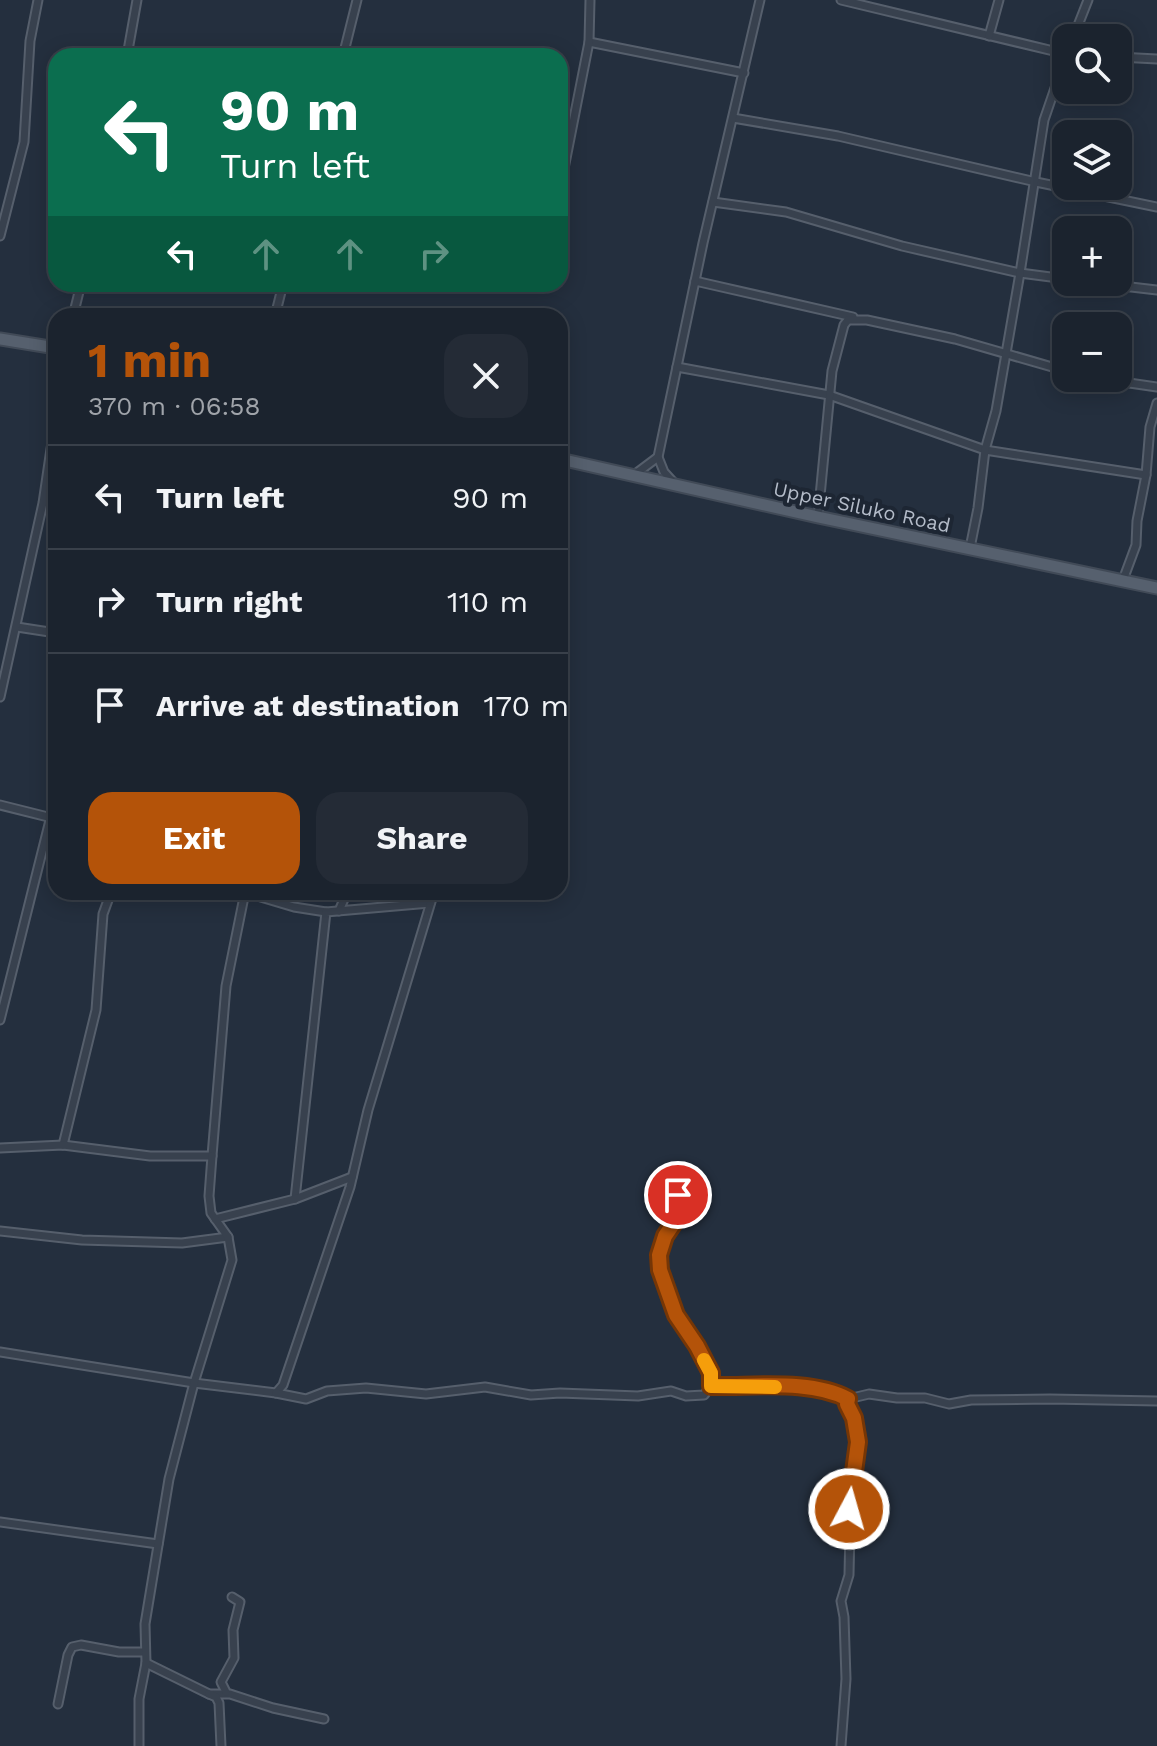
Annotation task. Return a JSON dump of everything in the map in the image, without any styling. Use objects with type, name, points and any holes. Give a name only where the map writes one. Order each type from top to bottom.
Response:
[{"type":"main road","points":[[0,339],[48,347]]},
{"type":"main road","name":"Upper Siluko Road","points":[[568,464],[674,483],[818,517],[1157,588]]},
{"type":"street","points":[[0,236],[24,142],[30,41],[38,0]]},
{"type":"street","points":[[128,48],[137,0]]},
{"type":"street","points":[[345,48],[357,0]]},
{"type":"street","points":[[568,148],[589,42],[590,0]]},
{"type":"street","points":[[674,483],[664,472],[658,457],[760,0]]},
{"type":"street","points":[[841,0],[1052,52]]},
{"type":"street","points":[[989,36],[999,0]]},
{"type":"street","points":[[1079,24],[1088,0]]},
{"type":"street","points":[[589,42],[744,73]]},
{"type":"street","points":[[1132,58],[1157,59]]},
{"type":"street","points":[[970,548],[985,450],[996,411],[1036,182],[1044,120],[1052,96]]},
{"type":"street","points":[[733,118],[838,136],[1157,207]]},
{"type":"street","points":[[713,202],[786,212],[902,246],[1020,273],[1052,277]]},
{"type":"street","points":[[695,281],[1006,353],[1052,368]]},
{"type":"street","points":[[1132,287],[1157,290]]},
{"type":"street","points":[[818,517],[832,371],[844,325],[848,320],[867,320]]},
{"type":"street","points":[[677,367],[829,395],[985,450],[1146,475]]},
{"type":"street","points":[[1132,383],[1157,387]]},
{"type":"street","points":[[1123,580],[1136,545],[1150,427],[1157,404]]},
{"type":"street","points":[[634,475],[658,457]]},
{"type":"street","points":[[0,697],[48,481]]},
{"type":"street","points":[[17,627],[48,632]]},
{"type":"street","points":[[0,805],[48,817]]},
{"type":"street","points":[[0,1020],[48,840]]},
{"type":"street","points":[[63,1145],[96,1010],[103,914],[108,900]]},
{"type":"street","points":[[139,1746],[139,1699],[146,1663],[145,1624],[169,1479],[194,1383],[232,1260],[228,1237],[211,1213],[209,1196],[226,986],[242,900]]},
{"type":"street","points":[[273,900],[326,912],[430,903]]},
{"type":"street","points":[[339,911],[344,900]]},
{"type":"street","points":[[276,1393],[283,1385],[352,1177],[368,1110],[431,900]]},
{"type":"street","points":[[295,1199],[326,912]]},
{"type":"street","points":[[0,1148],[63,1145],[150,1156],[212,1156]]},
{"type":"street","points":[[0,1352],[306,1399],[327,1391],[366,1388],[426,1394],[485,1387],[531,1395],[638,1396],[671,1391],[686,1396],[704,1395],[711,1386],[711,1373],[676,1315],[660,1270],[659,1255],[665,1236],[680,1214],[672,1173]]},
{"type":"street","points":[[215,1219],[295,1199],[352,1177]]},
{"type":"street","points":[[0,1231],[82,1240],[182,1243],[228,1237]]},
{"type":"street","points":[[711,1386],[809,1387],[835,1392],[848,1399],[886,1394],[949,1404],[971,1400],[1157,1401]]},
{"type":"street","points":[[841,1746],[846,1679],[841,1601],[849,1575],[851,1481],[858,1442],[848,1399]]},
{"type":"street","points":[[0,1522],[158,1544]]},
{"type":"street","points":[[227,1693],[221,1682],[234,1658],[233,1630],[240,1602],[232,1597]]},
{"type":"street","points":[[58,1704],[72,1647],[81,1645],[119,1652],[145,1652]]},
{"type":"street","points":[[146,1663],[216,1697],[221,1746]]},
{"type":"street","points":[[209,1694],[227,1693],[273,1708],[324,1719]]},
{"type":"slow traffic","points":[[704,1360],[711,1373],[711,1386],[775,1387]]},
{"type":"route","points":[[678,1195],[680,1214],[665,1236],[659,1255],[660,1270],[676,1315],[711,1373],[711,1386],[809,1387],[835,1392],[848,1399],[858,1442],[849,1509]]}]
